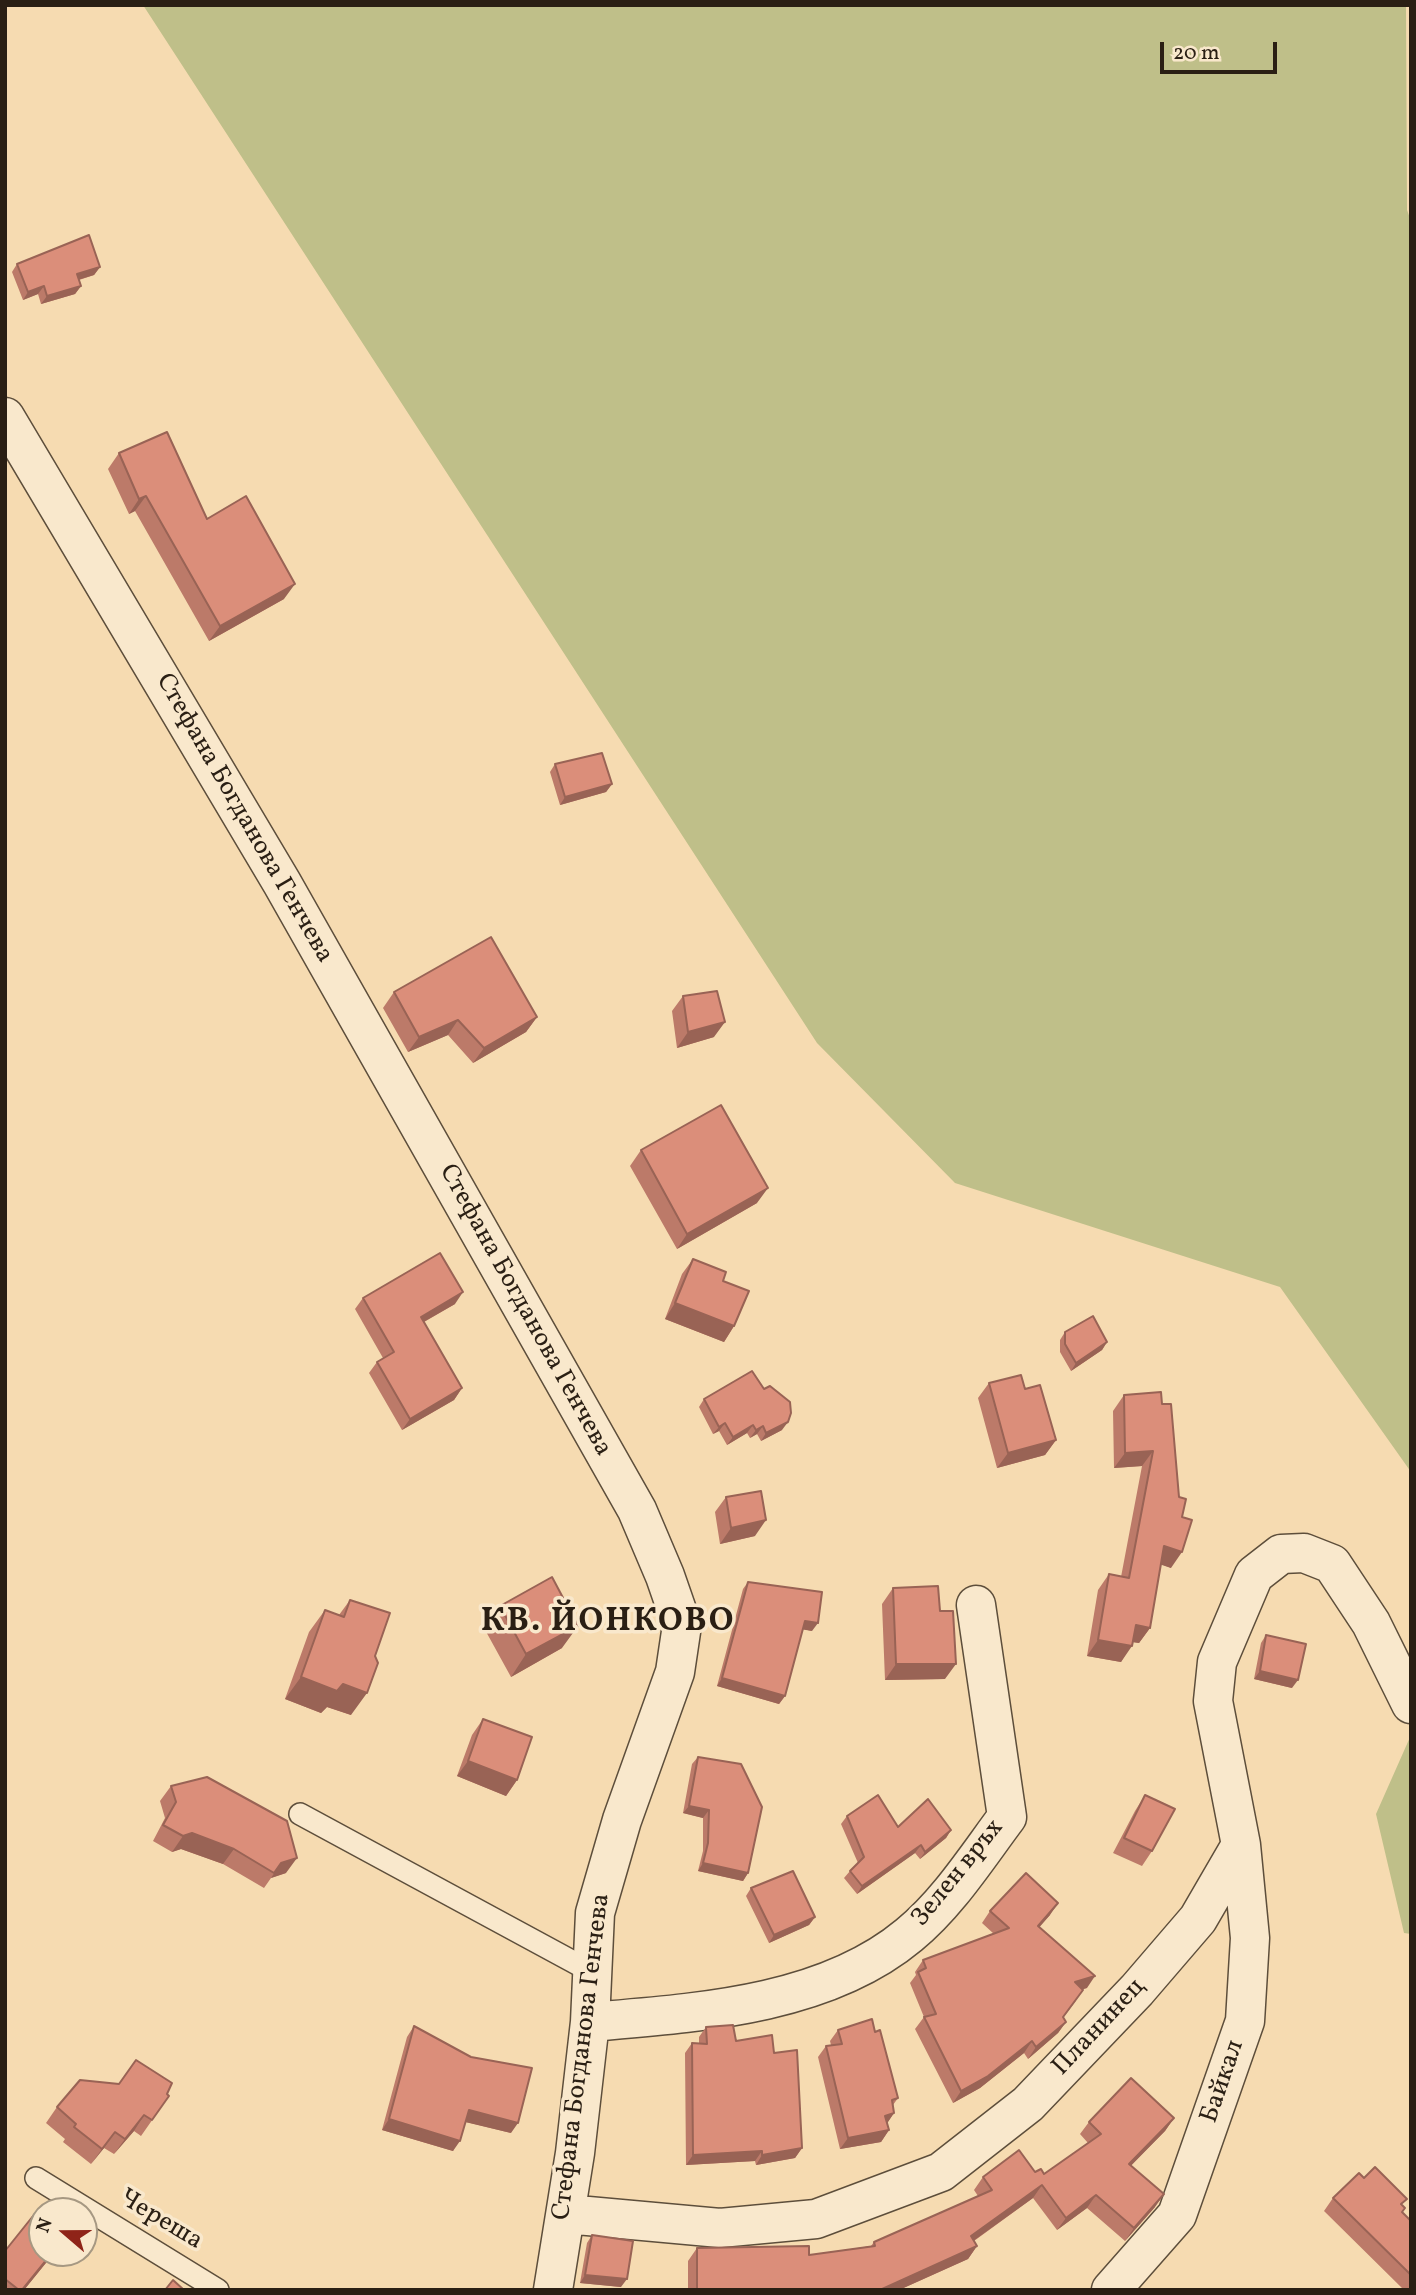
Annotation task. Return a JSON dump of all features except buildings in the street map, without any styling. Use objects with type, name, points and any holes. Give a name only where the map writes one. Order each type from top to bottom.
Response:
[{"type":"street","name":"Стефана Богданова Генчева","points":[[5,417],[282,883],[637,1510],[682,1625],[675,1672],[622,1820],[595,1913],[590,2022],[566,2214],[553,2290]]},
{"type":"street","points":[[1241,1845],[1213,1701],[1217,1662],[1254,1575],[1281,1554],[1304,1553],[1332,1564],[1371,1623],[1411,1704]]},
{"type":"street","name":"Зелен връх","points":[[590,2022],[737,2006],[828,1982],[875,1960],[909,1935],[949,1894],[1007,1817],[976,1605]]},
{"type":"street","name":"Планинец","points":[[566,2214],[720,2228],[816,2220],[941,2172],[1028,2104],[1137,1990],[1198,1919],[1241,1845]]},
{"type":"street","name":"Байкал","points":[[1111,2290],[1177,2215],[1245,2021],[1251,1938],[1241,1845]]},
{"type":"lane","points":[[300,1814],[592,1972]]},
{"type":"lane","name":"Череша","points":[[36,2178],[218,2290]]},
{"type":"green space","points":[[143,5],[1406,5],[1407,210],[1411,221],[1411,1472],[1280,1287],[955,1183],[817,1043]]},
{"type":"green space","points":[[1411,1735],[1411,1934],[1404,1933],[1376,1814]]},
{"type":"district","name":"КВ. ЙОНКОВО","points":[[608,1624]]}]
